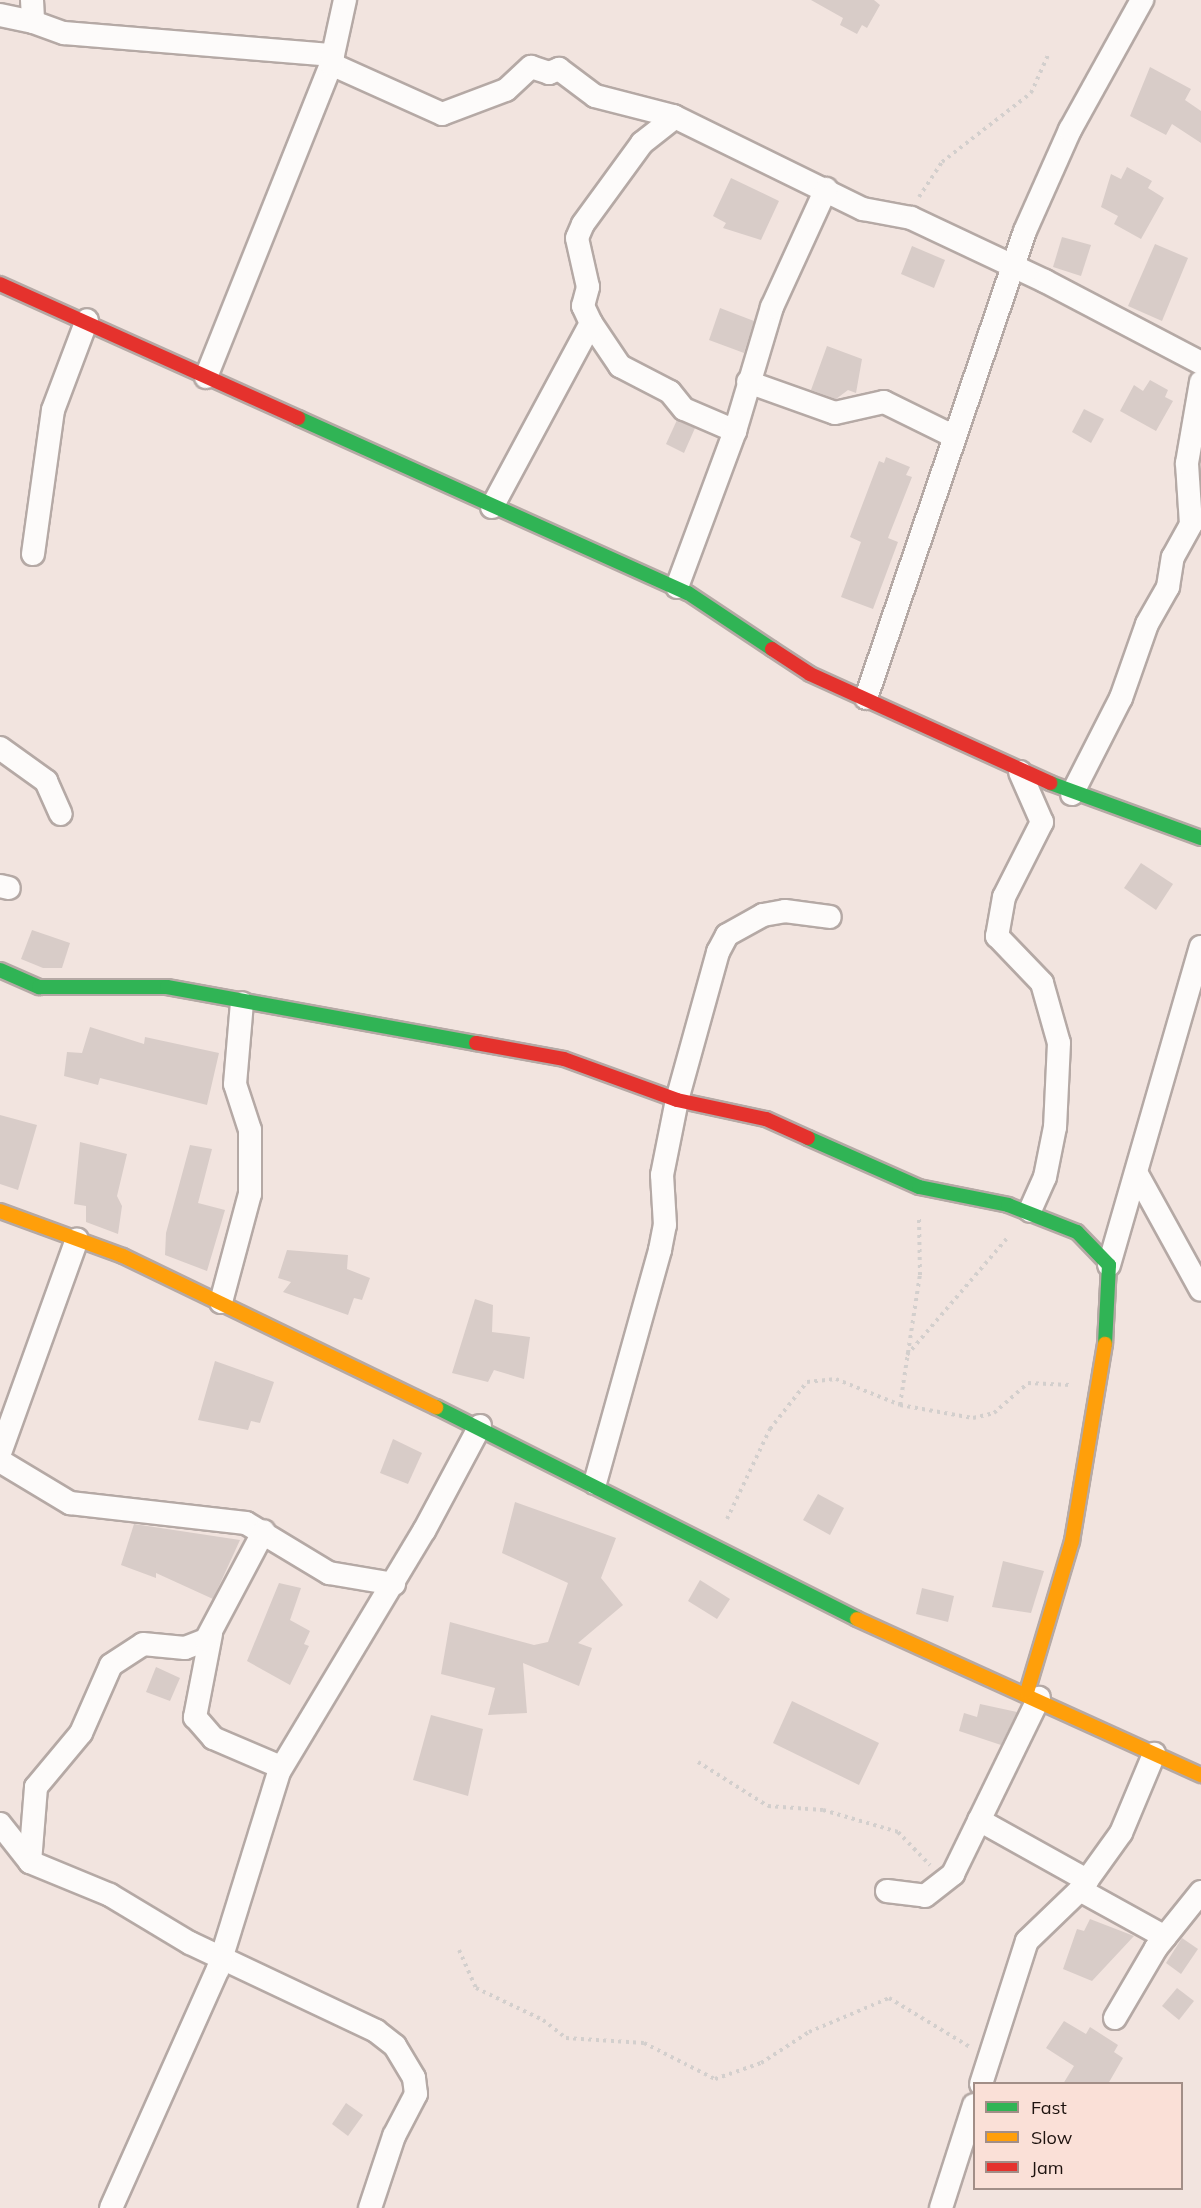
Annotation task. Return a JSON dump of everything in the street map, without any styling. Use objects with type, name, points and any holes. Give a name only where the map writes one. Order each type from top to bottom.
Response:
[{"type":"street","points":[[206,378],[332,60],[345,0]]},
{"type":"street","points":[[866,698],[953,436],[1015,268],[1025,231],[1065,140],[1142,0]]},
{"type":"street","points":[[0,15],[33,11],[64,33],[332,60],[442,114],[506,90],[533,67],[549,74],[559,69],[601,98],[642,104],[675,117],[863,208],[903,216],[1045,280],[1201,363]]},
{"type":"street","points":[[675,117],[642,142],[583,224],[577,238],[588,287],[583,306],[591,324],[620,366],[670,392],[684,409],[735,431]]},
{"type":"street","points":[[677,587],[735,431],[772,307],[826,189]]},
{"type":"street","points":[[1004,298],[1045,280]]},
{"type":"street","points":[[0,284],[87,320],[206,378],[492,507],[677,587],[810,674],[866,698],[1020,772],[1072,794],[1201,838]]},
{"type":"street","points":[[33,554],[52,410],[87,320]]},
{"type":"street","points":[[492,507],[591,324]]},
{"type":"street","points":[[748,382],[835,413],[884,402],[953,436]]},
{"type":"street","points":[[1072,794],[1121,698],[1147,624],[1168,587],[1173,557],[1191,524],[1187,463],[1201,382]]},
{"type":"street","points":[[0,748],[46,781],[61,814]]},
{"type":"street","points":[[1020,772],[1042,822],[1004,897],[997,936],[1042,983],[1059,1043],[1055,1127],[1046,1177],[1030,1211]]},
{"type":"street","points":[[595,1483],[665,1225],[662,1175],[677,1100],[727,935],[746,922],[785,911],[830,917]]},
{"type":"street","points":[[887,1891],[925,1896],[944,1885],[979,1820],[1033,1695],[1072,1541],[1098,1387],[1109,1265],[1137,1174],[1150,1112],[1201,947]]},
{"type":"street","points":[[0,970],[56,989],[166,987],[564,1059],[677,1100],[766,1119],[920,1187],[1030,1211],[1077,1232],[1109,1265]]},
{"type":"street","points":[[221,1302],[250,1194],[250,1130],[235,1084],[242,1002]]},
{"type":"street","points":[[1137,1174],[1201,1290]]},
{"type":"street","points":[[0,1211],[77,1239],[221,1302],[595,1483],[869,1625],[1033,1695],[1154,1754],[1201,1774]]},
{"type":"street","points":[[77,1239],[1,1451],[31,1483],[86,1507],[178,1511],[264,1531],[343,1579],[394,1584]]},
{"type":"street","points":[[111,2208],[222,1956],[281,1767],[394,1584],[480,1426]]},
{"type":"street","points":[[264,1531],[211,1634],[195,1718],[213,1738],[281,1767]]},
{"type":"street","points":[[30,1862],[36,1787],[81,1733],[111,1665],[143,1644],[185,1648],[211,1634]]},
{"type":"street","points":[[982,2082],[1027,1941],[1084,1885],[1121,1833],[1154,1754]]},
{"type":"street","points":[[979,1820],[1165,1937]]},
{"type":"street","points":[[0,1824],[30,1862],[110,1895],[222,1956],[376,2031],[395,2046],[410,2071],[416,2094],[394,2136],[370,2208]]},
{"type":"street","points":[[1115,2018],[1165,1937],[1201,1892]]},
{"type":"street","points":[[941,2208],[973,2112]]},
{"type":"path","points":[[903,216],[942,162],[1031,93],[1050,53]]},
{"type":"path","points":[[900,1404],[920,1275],[920,1187]]},
{"type":"path","points":[[906,1356],[1030,1211]]},
{"type":"path","points":[[714,1546],[770,1429],[807,1382],[836,1379],[900,1404],[984,1418],[1028,1383],[1098,1387]]},
{"type":"path","points":[[698,1762],[768,1806],[823,1810],[898,1832],[944,1885]]},
{"type":"path","points":[[459,1950],[476,1988],[543,2020],[566,2038],[644,2043],[716,2079],[762,2063],[809,2032],[890,1998],[988,2058]]},
{"type":"building","points":[[811,0],[874,0],[880,5],[867,28],[862,25],[857,34],[840,25],[843,18]]},
{"type":"building","points":[[1150,67],[1191,89],[1185,100],[1201,111],[1201,143],[1172,124],[1166,135],[1130,116]]},
{"type":"building","points":[[1127,167],[1152,181],[1148,188],[1164,198],[1141,239],[1114,224],[1118,216],[1101,207],[1111,174],[1121,179]]},
{"type":"building","points":[[731,178],[779,201],[761,240],[723,228],[726,223],[713,216]]},
{"type":"building","points":[[1062,237],[1091,245],[1081,276],[1053,267]]},
{"type":"building","points":[[1155,244],[1188,258],[1162,321],[1128,306]]},
{"type":"building","points":[[912,246],[945,260],[934,288],[901,274]]},
{"type":"building","points":[[720,308],[754,321],[744,353],[709,340]]},
{"type":"building","points":[[827,346],[862,359],[856,393],[848,390],[836,399],[811,390]]},
{"type":"building","points":[[1150,380],[1168,390],[1165,397],[1173,401],[1156,431],[1120,411],[1134,385],[1143,391]]},
{"type":"building","points":[[1084,409],[1104,419],[1091,443],[1072,432]]},
{"type":"building","points":[[677,420],[695,428],[684,453],[666,444]]},
{"type":"building","points":[[886,457],[910,467],[906,475],[912,477],[888,538],[898,542],[873,609],[841,597],[861,542],[850,537],[879,461],[884,463]]},
{"type":"building","points":[[1141,863],[1173,884],[1156,910],[1124,888]]},
{"type":"building","points":[[32,930],[70,943],[62,968],[43,968],[21,959]]},
{"type":"building","points":[[90,1027],[144,1044],[145,1037],[219,1053],[207,1105],[100,1078],[98,1085],[64,1076],[67,1052],[82,1053]]},
{"type":"building","points":[[0,1115],[37,1125],[18,1190],[0,1184]]},
{"type":"building","points":[[80,1142],[127,1154],[117,1196],[122,1206],[118,1234],[86,1222],[86,1206],[74,1204]]},
{"type":"building","points":[[190,1145],[212,1149],[198,1203],[225,1210],[207,1271],[165,1255],[166,1233]]},
{"type":"building","points":[[287,1250],[348,1255],[347,1269],[370,1278],[362,1300],[354,1298],[348,1315],[283,1292],[291,1282],[278,1278]]},
{"type":"building","points":[[475,1299],[493,1305],[492,1332],[530,1337],[524,1379],[494,1370],[488,1382],[452,1373]]},
{"type":"building","points":[[215,1361],[274,1382],[260,1423],[251,1421],[248,1430],[198,1420]]},
{"type":"building","points":[[393,1439],[422,1453],[408,1484],[380,1473]]},
{"type":"building","points":[[818,1494],[844,1508],[830,1535],[803,1520]]},
{"type":"building","points":[[515,1502],[616,1538],[601,1578],[623,1605],[578,1643],[592,1648],[579,1686],[523,1663],[527,1713],[488,1715],[495,1688],[441,1674],[450,1622],[534,1645],[548,1642],[568,1583],[502,1553]]},
{"type":"building","points":[[134,1524],[240,1540],[213,1599],[156,1573],[156,1578],[121,1565]]},
{"type":"building","points":[[1003,1561],[1044,1571],[1031,1613],[992,1607]]},
{"type":"building","points":[[700,1580],[730,1599],[717,1619],[688,1601]]},
{"type":"building","points":[[279,1583],[301,1588],[290,1620],[310,1631],[304,1644],[309,1646],[290,1685],[247,1661]]},
{"type":"building","points":[[922,1588],[954,1596],[948,1622],[916,1614]]},
{"type":"building","points":[[156,1667],[180,1678],[170,1701],[146,1692]]},
{"type":"building","points":[[792,1701],[879,1743],[859,1785],[773,1743]]},
{"type":"building","points":[[980,1704],[1017,1712],[1001,1745],[959,1731],[964,1713],[977,1717]]},
{"type":"building","points":[[431,1715],[483,1729],[468,1796],[413,1780]]},
{"type":"building","points":[[1090,1919],[1134,1936],[1092,1981],[1063,1969],[1077,1929],[1084,1931]]},
{"type":"building","points":[[1182,1938],[1198,1949],[1181,1974],[1166,1963]]},
{"type":"building","points":[[1177,1988],[1194,2001],[1179,2020],[1162,2006]]},
{"type":"building","points":[[1064,2021],[1086,2034],[1090,2027],[1118,2045],[1114,2052],[1123,2058],[1109,2082],[1064,2082],[1074,2066],[1046,2048]]},
{"type":"building","points":[[346,2103],[363,2115],[348,2136],[332,2124]]},
{"type":"traffic: fast","points":[[298,418],[688,593],[772,649]]},
{"type":"traffic: fast","points":[[1050,783],[1201,838]]},
{"type":"traffic: fast","points":[[0,970],[39,987],[167,987],[476,1043]]},
{"type":"traffic: fast","points":[[808,1138],[919,1187],[1008,1205],[1077,1232],[1109,1265],[1105,1344]]},
{"type":"traffic: fast","points":[[436,1407],[857,1619]]},
{"type":"traffic: slow","points":[[0,1211],[123,1256],[436,1407]]},
{"type":"traffic: slow","points":[[1027,1692],[1072,1541],[1105,1344]]},
{"type":"traffic: slow","points":[[857,1619],[1201,1775]]},
{"type":"traffic: jam","points":[[0,284],[298,418]]},
{"type":"traffic: jam","points":[[772,649],[810,674],[1050,783]]},
{"type":"traffic: jam","points":[[476,1043],[564,1059],[677,1100],[766,1119],[808,1138]]}]
